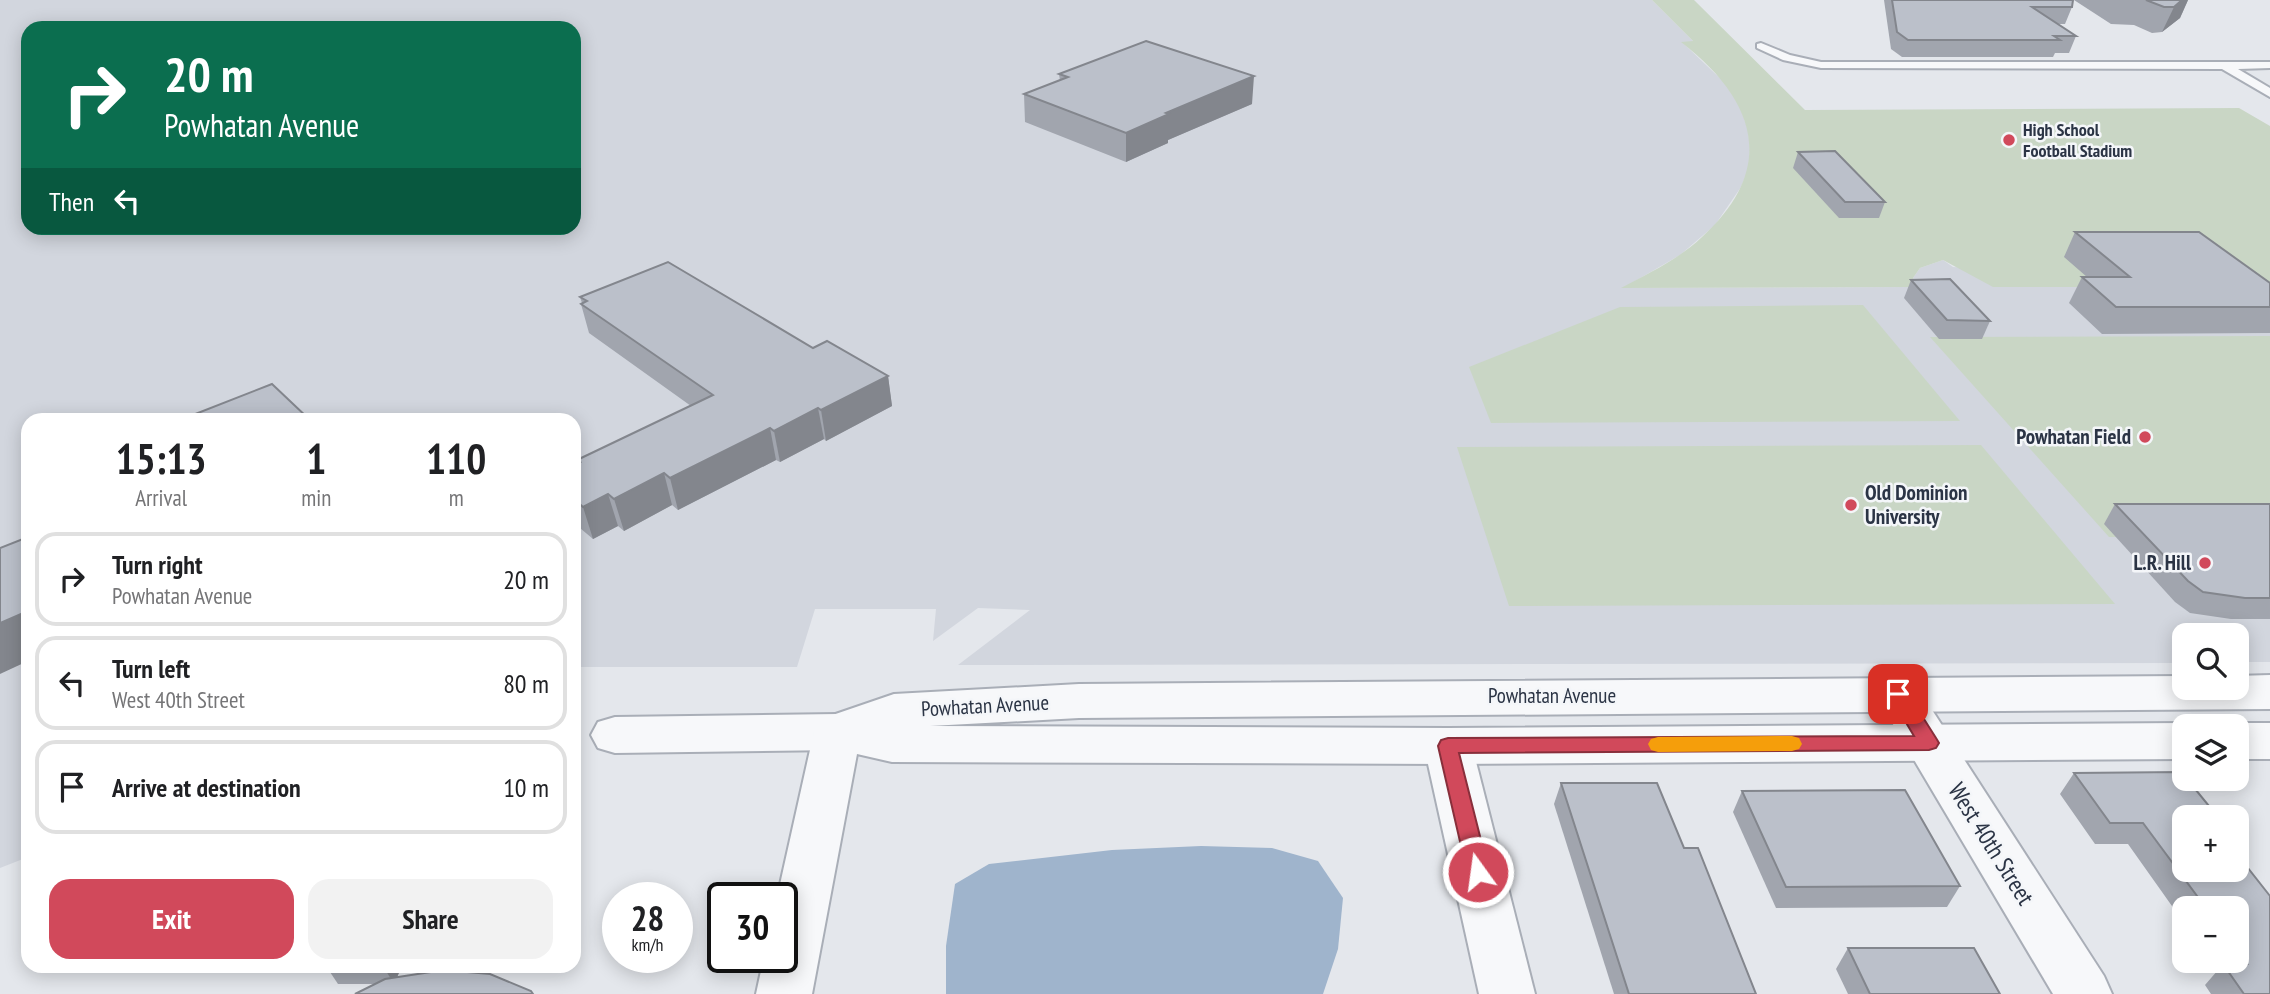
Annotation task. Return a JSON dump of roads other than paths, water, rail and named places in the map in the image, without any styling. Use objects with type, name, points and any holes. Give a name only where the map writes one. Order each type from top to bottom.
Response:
[{"type":"street","name":"Powhatan Avenue","points":[[838,732],[894,711],[1079,701],[2270,692]]},
{"type":"street","name":"West 40th Street","points":[[1898,694],[2084,994]]},
{"type":"street","name":"Powhatan Avenue","points":[[615,735],[838,732],[892,744],[1448,746],[2172,741]]},
{"type":"street","points":[[784,994],[838,732]]},
{"type":"street","points":[[2249,741],[2270,741]]},
{"type":"street","points":[[1448,746],[1507,994]]},
{"type":"lane","points":[[1761,46],[1787,58],[1821,65],[2270,65]]},
{"type":"lane","points":[[2222,65],[2270,93]]},
{"type":"water","points":[[1201,846],[1272,848],[1318,861],[1343,898],[1338,949],[1323,994],[946,994],[946,946],[955,884],[989,864],[1112,850]]},
{"type":"place","name":"High School Football Stadium","points":[[2009,140]]},
{"type":"place","name":"Powhatan Field","points":[[2145,437]]},
{"type":"place","name":"Old Dominion University","points":[[1851,505]]},
{"type":"place","name":"L.R. Hill","points":[[2205,563]]}]
